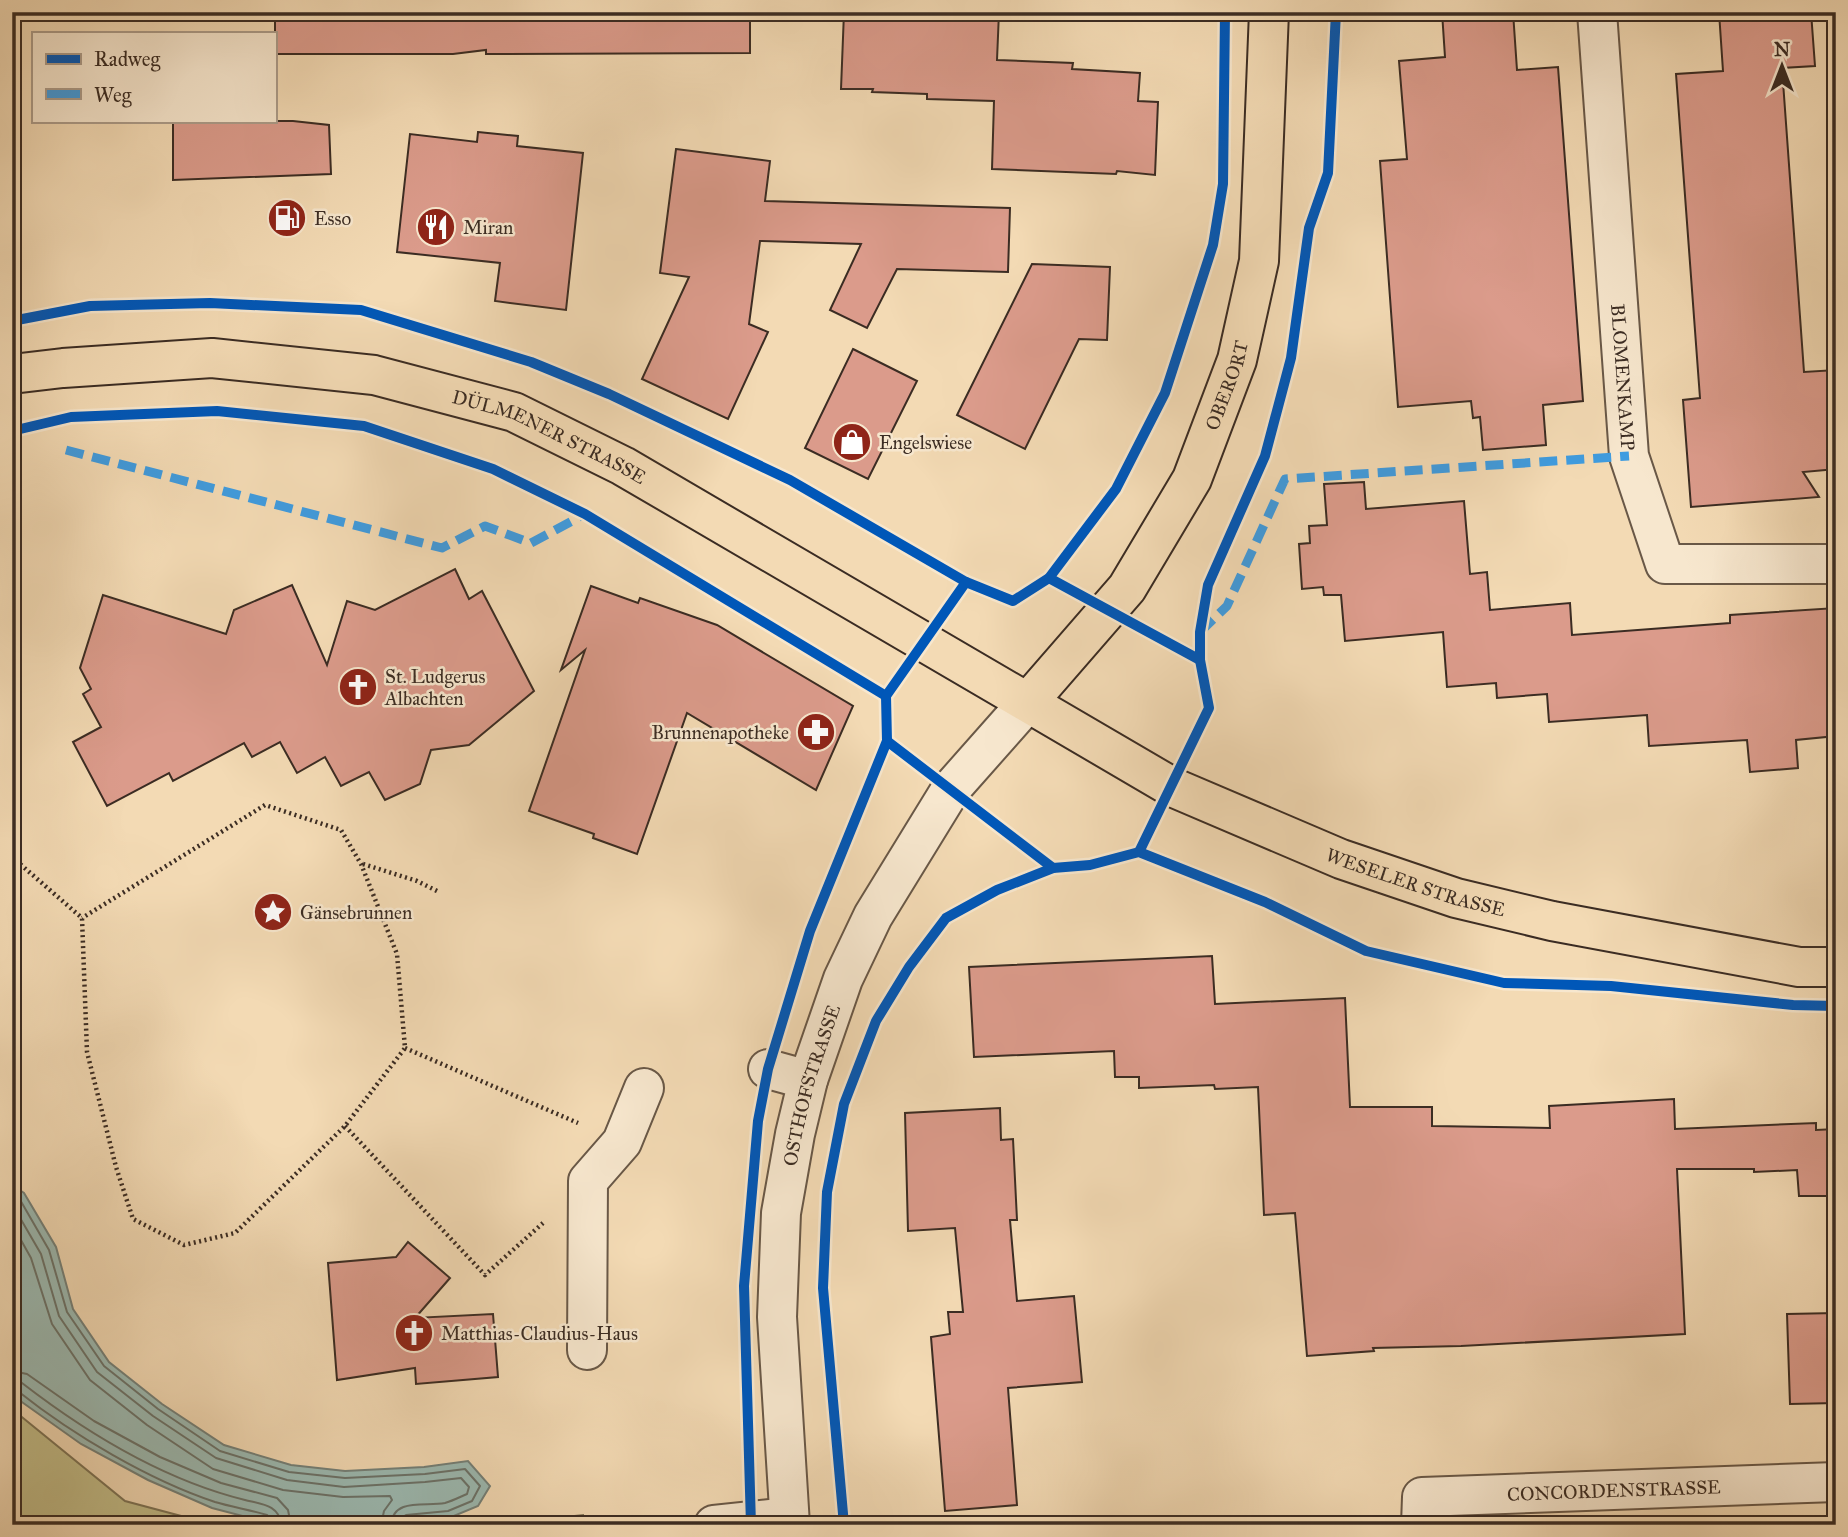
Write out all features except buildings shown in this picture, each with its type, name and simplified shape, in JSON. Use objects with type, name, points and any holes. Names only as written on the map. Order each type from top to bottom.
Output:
[{"type":"main road","name":"OBERORT","points":[[1028,702],[1109,610],[1133,577],[1192,479],[1237,360],[1259,261],[1269,12]]},
{"type":"main road","name":"DÜLMENER STRASSE","points":[[12,374],[212,358],[374,375],[514,412],[623,466],[1028,702]]},
{"type":"main road","name":"WESELER STRASSE","points":[[1028,702],[1172,787],[1341,859],[1456,898],[1552,921],[1785,964],[1836,967]]},
{"type":"street","name":"BLOMENKAMP","points":[[1597,12],[1629,456],[1665,564],[1836,564]]},
{"type":"street","name":"OSTHOFSTRASSE","points":[[790,1521],[778,1317],[781,1213],[808,1080],[843,979],[873,916],[951,789],[1028,702]]},
{"type":"street","points":[[768,1069],[808,1080]]},
{"type":"street","points":[[587,1350],[588,1181],[622,1142],[644,1088]]},
{"type":"street","name":"CONCORDENSTRASSE","points":[[1421,1525],[1422,1497],[1836,1482]]},
{"type":"street","points":[[714,1525],[750,1519],[790,1521]]},
{"type":"path","points":[[12,857],[82,918],[86,1052],[116,1167],[133,1219],[184,1245],[235,1233],[345,1126],[405,1048],[397,954],[361,864],[341,830],[265,805],[82,918]]},
{"type":"path","points":[[361,864],[417,881],[438,891]]},
{"type":"path","points":[[405,1048],[622,1142]]},
{"type":"path","points":[[345,1126],[485,1275],[588,1181]]},
{"type":"shaded area","points":[[12,1409],[125,1501],[215,1525],[12,1525]]},
{"type":"shaded area","points":[[583,1515],[583,1525],[485,1525]]},
{"type":"water","points":[[12,1185],[24,1193],[56,1247],[73,1309],[109,1362],[162,1404],[224,1445],[291,1465],[345,1471],[424,1467],[468,1461],[490,1486],[478,1506],[449,1518],[362,1525],[277,1525],[212,1508],[148,1480],[81,1444],[12,1395]]},
{"type":"marked path","points":[[66,450],[442,548],[485,526],[531,543],[585,514]]},
{"type":"marked path","points":[[1200,632],[1227,606],[1285,479],[1629,456]]},
{"type":"cycle path","points":[[12,321],[90,306],[210,303],[361,310],[531,362],[609,394],[790,480],[966,582],[1013,601],[1049,578],[1116,489],[1165,393],[1213,245],[1223,184],[1225,12]]},
{"type":"cycle path","points":[[1139,852],[1209,708],[1200,660],[1200,632],[1208,585],[1265,456],[1291,358],[1309,228],[1328,173],[1336,12]]},
{"type":"cycle path","points":[[12,431],[71,417],[217,411],[364,426],[493,469],[585,514],[886,696]]},
{"type":"cycle path","points":[[1049,578],[1200,660]]},
{"type":"cycle path","points":[[751,1525],[744,1286],[758,1121],[768,1069],[810,931],[887,741],[886,696],[966,582]]},
{"type":"cycle path","points":[[887,741],[1053,868]]},
{"type":"cycle path","points":[[844,1525],[823,1288],[827,1192],[844,1104],[876,1021],[909,967],[946,918],[997,890],[1053,868],[1090,865],[1139,852],[1265,902],[1366,951],[1504,983],[1611,986],[1793,1005],[1836,1006]]},
{"type":"place","name":"Esso","points":[[287,218]]},
{"type":"place","name":"Miran","points":[[436,227]]},
{"type":"place","name":"Engelswiese","points":[[852,442]]},
{"type":"place","name":"St. Ludgerus Albachten","points":[[358,687]]},
{"type":"place","name":"Brunnenapotheke","points":[[816,732]]},
{"type":"place","name":"Gänsebrunnen","points":[[273,912]]},
{"type":"place","name":"Matthias-Claudius-Haus","points":[[414,1333]]}]
